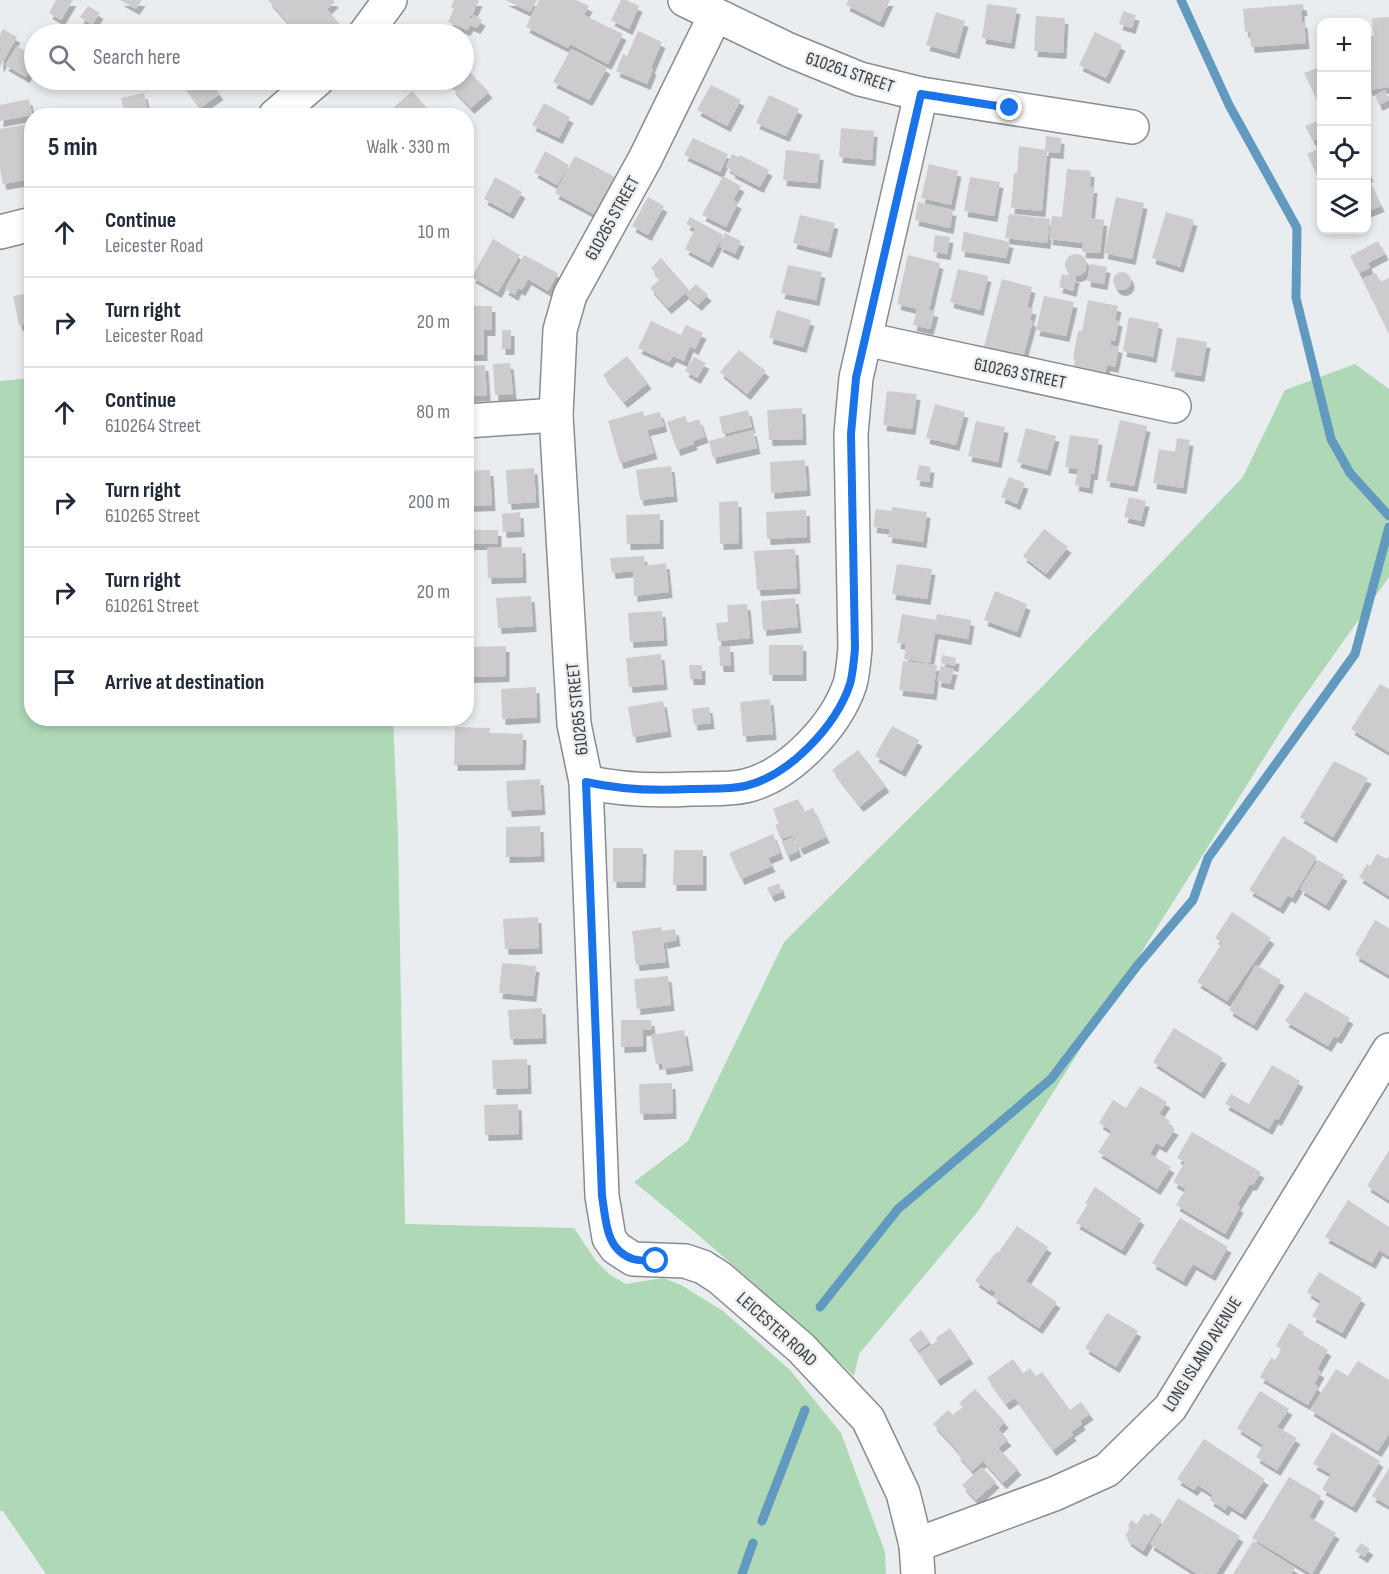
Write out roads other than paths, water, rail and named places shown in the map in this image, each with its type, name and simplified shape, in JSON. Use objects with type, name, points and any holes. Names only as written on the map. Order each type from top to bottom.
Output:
[{"type":"street","points":[[372,24],[390,0]]},
{"type":"street","name":"610261 STREET","points":[[685,0],[789,50],[861,79],[921,94],[1132,127]]},
{"type":"street","name":"610265 STREET","points":[[600,1147],[586,782],[574,724],[556,415],[560,330],[570,295],[645,159],[716,16]]},
{"type":"street","points":[[284,108],[305,90]]},
{"type":"street","points":[[586,782],[612,788],[664,790],[745,786],[774,775],[805,751],[834,717],[850,684],[855,648],[851,434],[856,378],[921,94]]},
{"type":"street","points":[[0,232],[24,226]]},
{"type":"street","name":"610263 STREET","points":[[865,339],[1174,406]]},
{"type":"street","points":[[474,420],[556,415]]},
{"type":"street","name":"LONG ISLAND AVENUE","points":[[917,1560],[1107,1470],[1170,1408],[1389,1050]]},
{"type":"street","name":"LEICESTER ROAD","points":[[600,1147],[602,1196],[609,1238],[616,1248],[633,1259],[685,1261],[703,1267],[720,1278],[801,1348],[868,1419],[903,1493],[917,1560]]},
{"type":"waterway","points":[[1181,0],[1229,105],[1297,228],[1296,298],[1331,439],[1350,473],[1389,516]]},
{"type":"waterway","points":[[820,1307],[898,1209],[1051,1079],[1137,966],[1193,900],[1208,858],[1355,654],[1389,527]]},
{"type":"waterway","points":[[762,1521],[805,1410]]},
{"type":"waterway","points":[[742,1574],[753,1543]]}]
